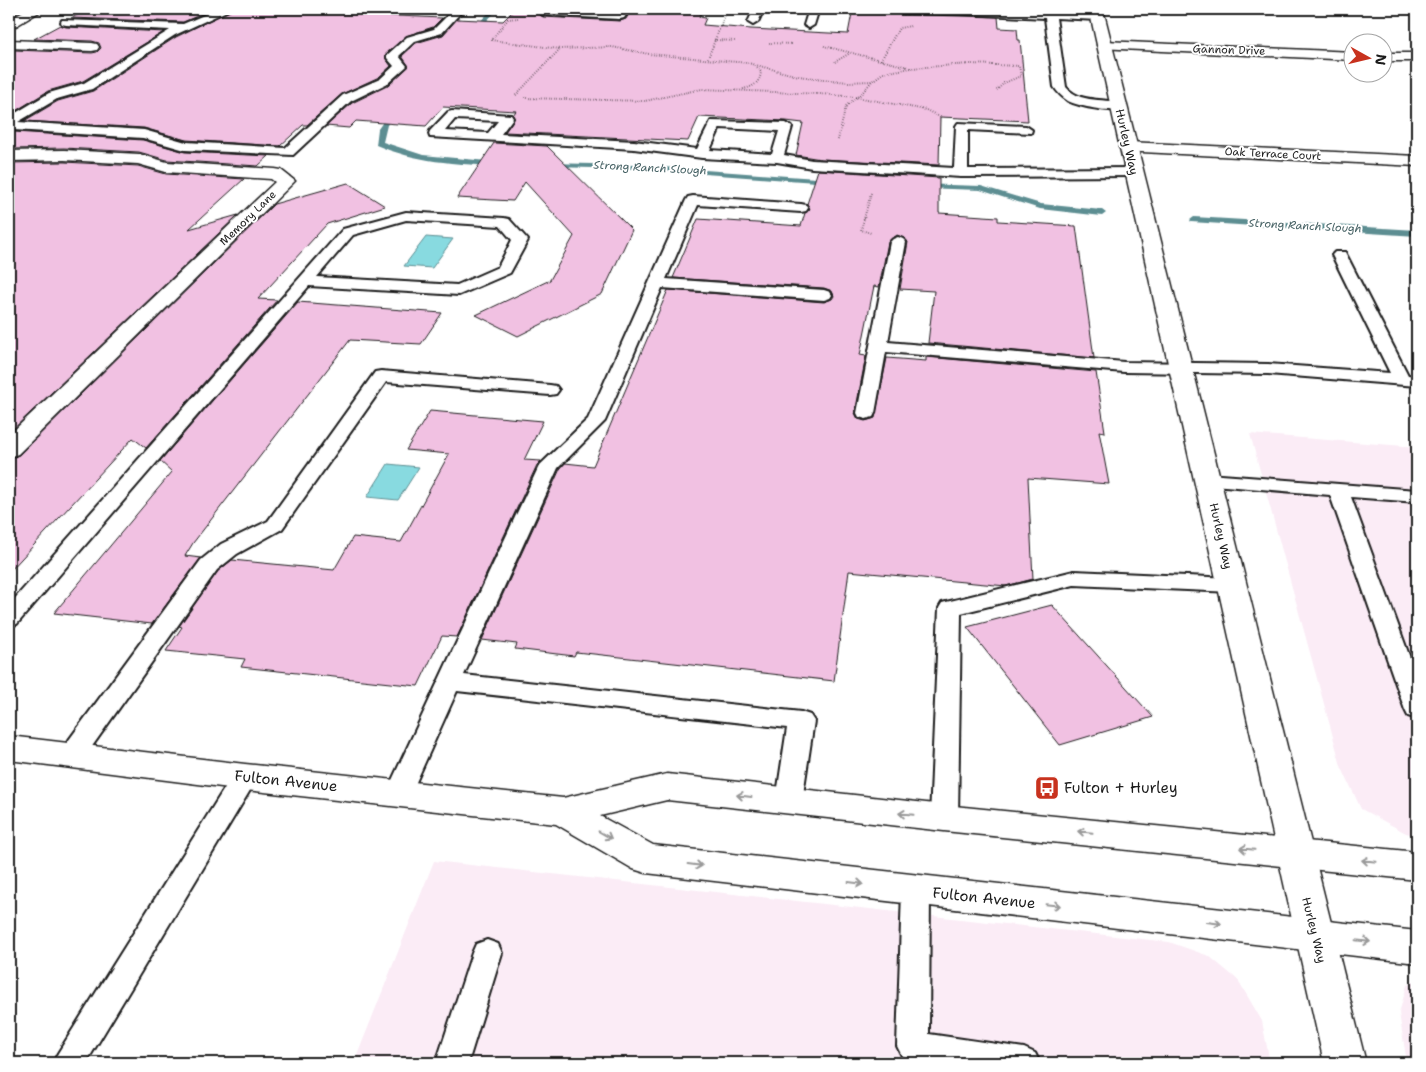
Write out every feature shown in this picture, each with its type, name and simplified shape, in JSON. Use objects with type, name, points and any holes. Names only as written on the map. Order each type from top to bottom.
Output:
[{"type":"street","points":[[10,23],[38,9]]},
{"type":"street","name":"Hurley Way","points":[[1097,13],[1345,1063]]},
{"type":"street","points":[[9,44],[92,48]]},
{"type":"street","name":"Gannon Drive","points":[[1104,45],[1344,56]]},
{"type":"street","points":[[1394,56],[1417,57]]},
{"type":"street","name":"Oak Terrace Court","points":[[1128,147],[1417,161]]},
{"type":"street","name":"Memory Lane","points":[[9,156],[64,155],[139,159],[166,167],[275,174],[286,181],[9,449]]},
{"type":"street","name":"Fulton Avenue","points":[[9,748],[245,777],[563,811],[667,787],[789,802],[1417,866]]},
{"type":"street","name":"Fulton Avenue","points":[[563,811],[646,859],[1417,947]]},
{"type":"lane","points":[[226,9],[171,32],[88,86],[49,97],[16,118],[10,125],[19,128],[144,134],[185,146],[288,152],[347,98],[387,79],[401,66],[393,55],[408,40],[436,32],[459,9]]},
{"type":"lane","points":[[544,10],[620,16],[625,9]]},
{"type":"lane","points":[[753,22],[759,9]]},
{"type":"lane","points":[[809,25],[814,9]]},
{"type":"lane","points":[[956,22],[934,20],[928,17],[926,9],[998,12],[1028,17],[1050,14],[1097,13]]},
{"type":"lane","points":[[1050,14],[1060,88],[1073,98],[1092,104],[1119,107]]},
{"type":"lane","points":[[66,22],[184,27]]},
{"type":"lane","points":[[492,137],[507,118],[452,115],[436,134],[634,145],[702,154],[961,173],[1134,172]]},
{"type":"lane","points":[[702,154],[715,124],[786,128],[777,158]]},
{"type":"lane","points":[[961,173],[962,126],[1026,130]]},
{"type":"lane","points":[[399,793],[549,466],[596,421],[693,200],[801,208]]},
{"type":"lane","points":[[9,619],[304,281],[348,232],[406,216],[504,222],[520,240],[504,270],[459,290],[304,281]]},
{"type":"lane","points":[[866,414],[898,242]]},
{"type":"lane","points":[[1340,255],[1410,381]]},
{"type":"lane","points":[[657,283],[824,295]]},
{"type":"lane","points":[[878,346],[1124,367],[1268,368],[1410,381]]},
{"type":"lane","points":[[72,755],[209,565],[230,549],[275,525],[381,376],[550,390]]},
{"type":"lane","points":[[1208,480],[1417,496]]},
{"type":"lane","points":[[1338,490],[1417,710]]},
{"type":"lane","points":[[944,818],[950,608],[1074,578],[1232,585]]},
{"type":"lane","points":[[449,682],[801,721],[789,802]]},
{"type":"lane","points":[[69,1063],[245,777]]},
{"type":"lane","points":[[916,890],[913,1046],[1024,1063]]},
{"type":"lane","points":[[452,1063],[487,953]]},
{"type":"path","points":[[708,58],[728,9]]},
{"type":"path","points":[[544,10],[535,15],[508,20],[491,40],[560,49],[612,47],[649,54],[708,58],[755,65],[815,79],[848,82],[872,81]]},
{"type":"path","points":[[881,60],[899,28],[914,26]]},
{"type":"path","points":[[824,46],[911,68]]},
{"type":"path","points":[[496,117],[529,79],[560,49]]},
{"type":"path","points":[[835,62],[850,53]]},
{"type":"path","points":[[834,165],[844,108],[883,72],[971,64],[1019,66],[1021,76],[1004,83],[996,91]]},
{"type":"path","points":[[738,90],[752,86],[760,79],[762,72],[755,65]]},
{"type":"path","points":[[870,193],[861,230],[898,242]]},
{"type":"shaded area","points":[[1250,434],[1417,447],[1417,836],[1406,833],[1361,809],[1341,766]]},
{"type":"shaded area","points":[[434,861],[1169,942],[1209,956],[1238,980],[1262,1021],[1270,1063],[354,1063]]},
{"type":"shaded area","points":[[1417,980],[1417,1063],[1407,1063],[1399,1013],[1407,985]]},
{"type":"green space","points":[[315,9],[427,9],[420,15]]},
{"type":"water","points":[[426,237],[453,239],[432,268],[404,266]]},
{"type":"water","points":[[388,464],[419,467],[398,500],[367,497]]},
{"type":"building","points":[[89,9],[214,9],[183,22],[71,18]]},
{"type":"building","points":[[233,9],[292,9],[289,11],[442,18],[433,27],[406,36],[386,54],[386,59],[391,66],[379,77],[342,94],[280,146],[186,140],[144,128],[24,121],[58,101],[93,91],[176,37]]},
{"type":"building","points":[[515,9],[538,9],[536,12],[543,17],[620,21],[626,19],[632,9],[702,11],[699,17],[706,18],[703,25],[848,34],[852,13],[998,17],[999,28],[1017,29],[1018,40],[1020,40],[1028,121],[940,117],[939,165],[821,159],[796,155],[803,123],[786,121],[699,117],[688,141],[505,132],[514,119],[513,115],[516,111],[443,107],[426,126],[356,121],[349,128],[326,126],[352,103],[389,85],[408,67],[402,56],[416,43],[443,35],[457,19],[503,21]]},
{"type":"building","points":[[60,25],[66,27],[164,32],[83,81],[48,91],[9,115],[9,53],[14,50],[92,53],[97,52],[101,48],[99,43],[92,41],[34,39]]},
{"type":"building","points":[[9,130],[14,132],[143,140],[185,152],[269,156],[258,166],[167,160],[139,152],[64,148],[9,149]]},
{"type":"building","points":[[494,143],[547,146],[632,230],[602,294],[518,336],[476,315],[550,280],[574,236],[525,182],[513,201],[457,198]]},
{"type":"building","points":[[64,162],[138,166],[166,174],[244,179],[189,229],[238,215],[9,433],[9,163]]},
{"type":"building","points":[[818,170],[939,178],[939,213],[998,217],[998,221],[1076,226],[1094,358],[928,343],[934,291],[900,289],[908,242],[897,235],[888,242],[879,287],[874,286],[860,355],[866,356],[855,413],[858,419],[865,421],[875,418],[887,358],[926,361],[926,357],[1096,372],[1105,432],[1099,431],[1109,484],[1028,478],[1033,579],[1006,586],[849,571],[834,681],[576,652],[574,656],[515,649],[517,644],[482,640],[560,469],[565,463],[593,466],[668,290],[824,302],[832,299],[834,296],[832,291],[824,288],[673,278],[698,219],[801,226],[805,213],[810,209],[807,204]]},
{"type":"building","points":[[348,183],[385,206],[327,224],[258,299],[277,300],[146,448],[133,438],[9,572],[9,459],[19,455],[274,204]]},
{"type":"building","points":[[298,302],[442,313],[421,344],[350,340],[193,543],[185,556],[201,558],[152,624],[54,613],[172,472],[160,461]]},
{"type":"building","points":[[430,411],[543,421],[524,460],[541,461],[537,465],[457,637],[442,636],[418,686],[241,667],[245,659],[166,651],[182,627],[179,626],[218,571],[232,560],[334,570],[353,537],[401,542],[449,454],[406,450]]},
{"type":"building","points":[[1052,605],[1153,717],[1060,745],[967,627]]},
{"type":"waterway","name":"Strong Ranch Slough","points":[[474,31],[495,9]]},
{"type":"waterway","name":"Strong Ranch Slough","points":[[395,111],[383,125],[379,143],[394,150],[423,158],[498,164]]},
{"type":"waterway","name":"Strong Ranch Slough","points":[[551,165],[636,167],[830,181]]},
{"type":"waterway","name":"Strong Ranch Slough","points":[[922,186],[981,188],[1040,206],[1102,213]]},
{"type":"waterway","name":"Strong Ranch Slough","points":[[1194,220],[1417,233]]},
{"type":"place","name":"Fulton + Hurley","points":[[1047,788]]}]
